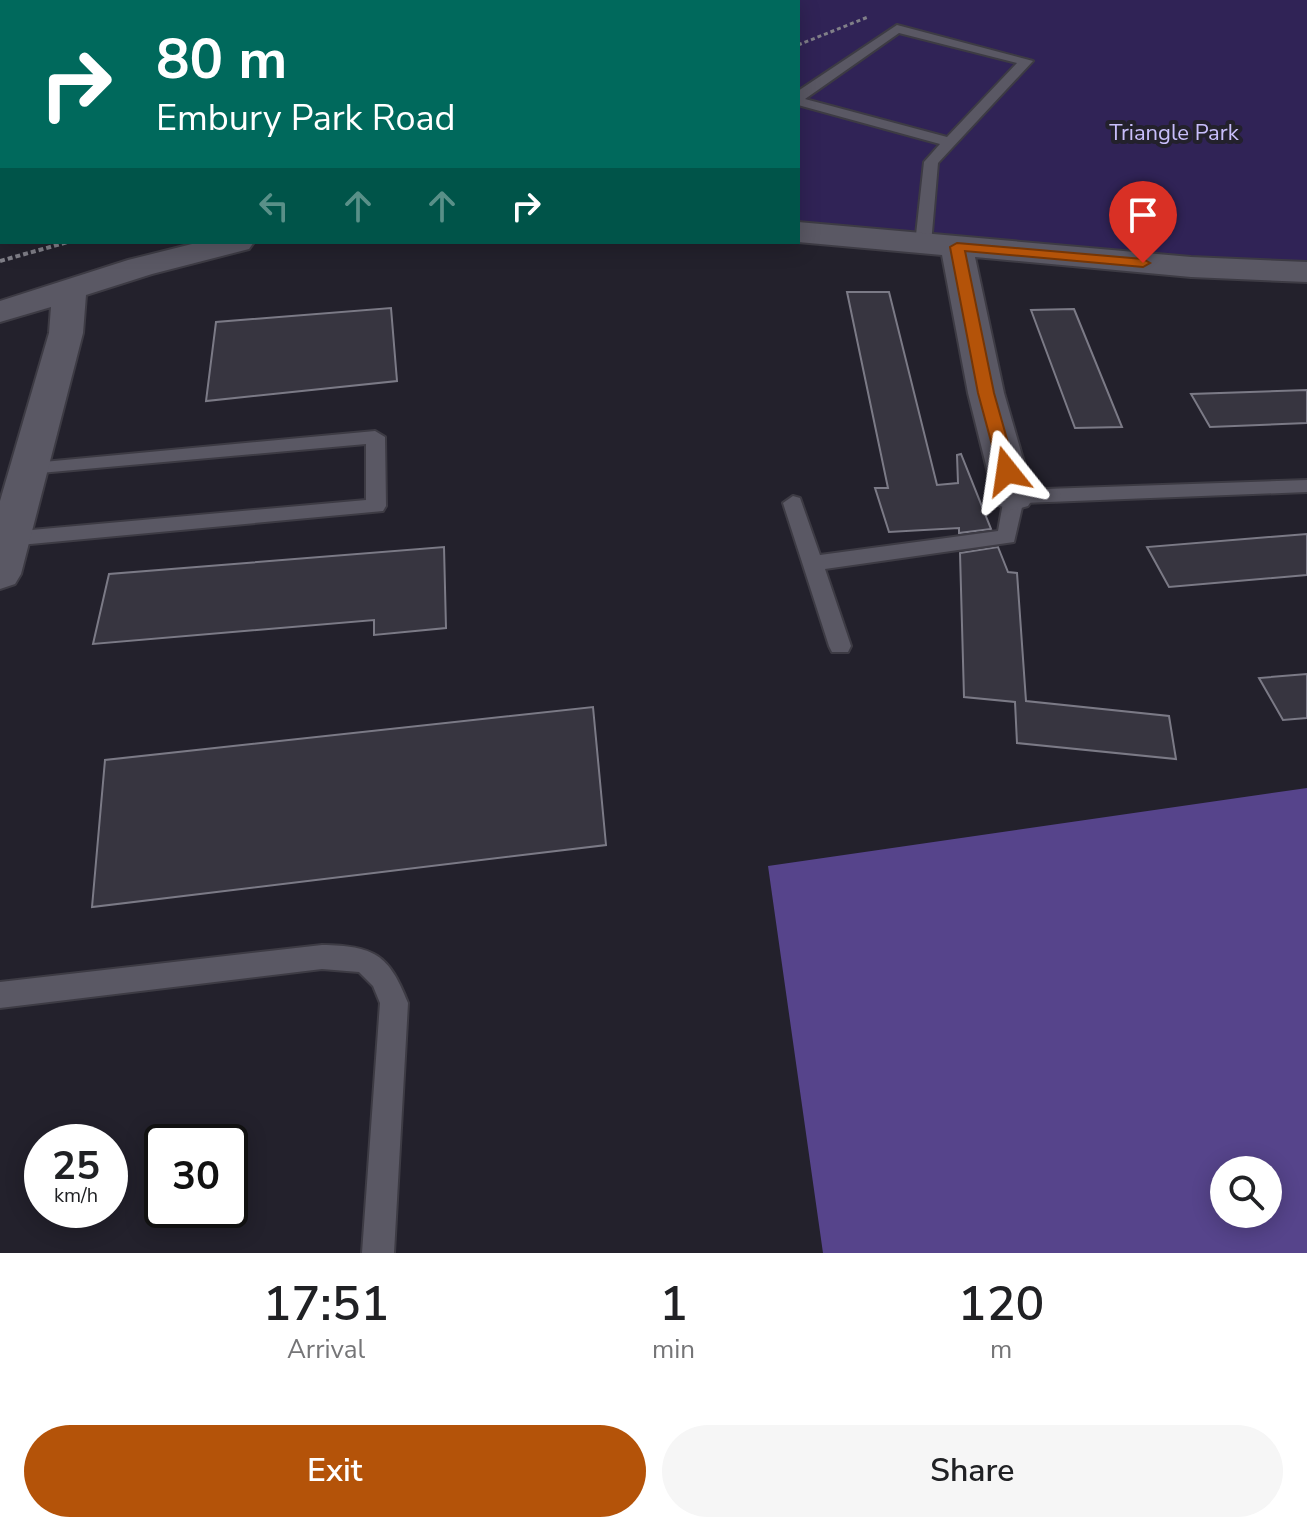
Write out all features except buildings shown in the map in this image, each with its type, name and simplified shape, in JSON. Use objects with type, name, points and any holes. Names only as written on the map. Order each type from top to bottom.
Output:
[{"type":"street","points":[[800,232],[1191,267],[1307,272]]},
{"type":"street","points":[[0,312],[140,267],[230,244]]},
{"type":"street","points":[[940,245],[986,393],[1014,497]]},
{"type":"street","points":[[4,556],[66,333],[69,292]]},
{"type":"lane","points":[[800,98],[897,29],[1026,61],[931,162],[940,245]]},
{"type":"lane","points":[[800,100],[950,142]]},
{"type":"lane","points":[[4,556],[376,506],[375,437],[29,468]]},
{"type":"lane","points":[[813,563],[1007,537],[1014,497],[1307,486]]},
{"type":"lane","points":[[793,503],[840,646]]},
{"type":"lane","points":[[0,995],[322,957],[360,958],[385,975],[394,1003],[378,1253]]},
{"type":"path","points":[[800,44],[878,13]]},
{"type":"path","points":[[0,261],[61,244]]},
{"type":"green space","name":"Triangle Park","points":[[800,0],[1307,0],[1307,272],[800,232]]},
{"type":"shaded area","points":[[1307,788],[1307,1253],[823,1253],[768,866]]},
{"type":"route","points":[[1007,471],[986,393],[957,247],[1143,263]]}]
